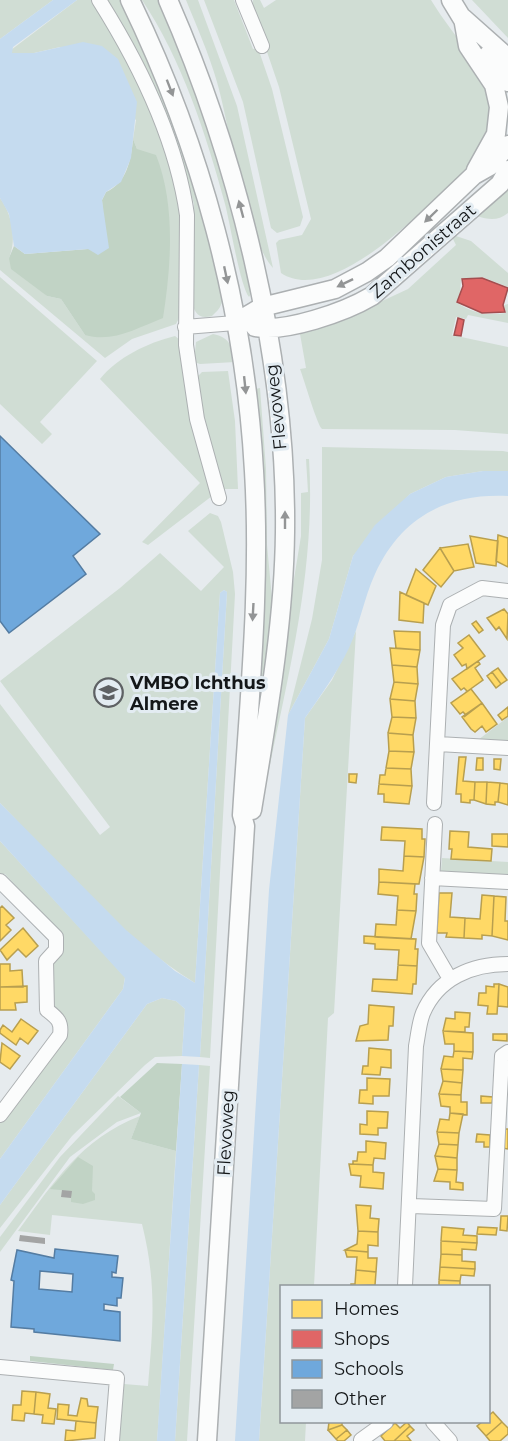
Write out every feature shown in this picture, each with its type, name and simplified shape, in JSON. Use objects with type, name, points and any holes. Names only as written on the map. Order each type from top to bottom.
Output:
[{"type":"main road","name":"Flevoweg","points":[[130,0],[161,66],[196,163],[218,240],[235,323],[254,470],[256,526],[252,765]]},
{"type":"main road","name":"Flevoweg","points":[[168,0],[196,69],[227,162],[249,243],[266,329],[281,451],[285,533],[282,594],[242,815],[245,826],[207,1441]]},
{"type":"main road","points":[[451,0],[475,40],[508,82]]},
{"type":"main road","name":"Zambonistraat","points":[[463,18],[468,46],[494,85],[499,112],[494,140],[474,175]]},
{"type":"main road","points":[[463,18],[489,27],[508,44]]},
{"type":"main road","points":[[463,18],[508,58]]},
{"type":"main road","name":"Zambonistraat","points":[[235,323],[262,307],[335,289],[368,272],[387,258],[474,175],[489,166],[508,146]]},
{"type":"main road","name":"Zambonistraat","points":[[235,323],[266,329],[329,313],[372,296],[505,178]]},
{"type":"street","points":[[99,0],[119,32],[146,86],[172,153],[184,193],[187,215],[185,327],[197,419],[219,498]]},
{"type":"street","points":[[243,0],[262,46]]},
{"type":"street","points":[[185,327],[235,323]]},
{"type":"street","points":[[434,803],[443,625],[450,605],[482,588],[508,591]]},
{"type":"street","points":[[438,744],[508,748]]},
{"type":"street","points":[[435,824],[429,943],[450,979]]},
{"type":"street","points":[[432,878],[508,882]]},
{"type":"street","points":[[0,881],[56,937],[56,950],[46,961],[47,1010],[58,1018],[61,1026],[60,1035],[0,1115]]},
{"type":"street","points":[[405,1285],[411,1206],[416,1046],[422,1014],[438,990],[464,970],[491,964],[508,964]]},
{"type":"street","points":[[411,1206],[494,1209],[502,1056],[508,1053]]},
{"type":"street","points":[[0,1367],[117,1378],[112,1441]]},
{"type":"street","points":[[361,1440],[385,1423]]},
{"type":"street","points":[[435,1423],[450,1441]]},
{"type":"shaded area","points":[[0,0],[53,0],[0,39]]},
{"type":"shaded area","points":[[77,0],[93,0],[131,62],[153,114],[181,199],[180,316],[176,324],[132,339],[105,358],[0,270],[0,198],[8,211],[12,227],[13,243],[9,258],[47,296],[61,299],[85,335],[137,149],[133,139],[136,120],[60,47],[34,53],[12,53],[11,50]]},
{"type":"shaded area","points":[[106,0],[121,0],[147,56],[181,144],[220,276],[222,301],[220,308],[212,316],[203,317],[197,314],[191,299],[194,204],[180,155]]},
{"type":"shaded area","points":[[142,0],[158,0],[200,109],[233,218],[251,294],[249,297],[242,280],[225,204],[201,125],[181,72]]},
{"type":"shaded area","points":[[186,0],[198,0],[237,106],[273,268],[263,253],[254,232],[239,180],[217,82]]},
{"type":"shaded area","points":[[204,0],[234,0],[253,49],[258,48],[272,89],[303,217],[300,226],[277,233],[271,228],[243,102]]},
{"type":"shaded area","points":[[253,0],[260,0],[264,8],[276,0],[431,0],[471,58],[486,89],[490,125],[488,136],[472,164],[388,240],[343,270],[321,278],[300,280],[281,273],[276,243],[279,240],[302,235],[311,219],[279,87],[252,8]]},
{"type":"shaded area","points":[[472,0],[508,0],[508,38]]},
{"type":"shaded area","points":[[508,189],[508,213],[493,219],[477,216]]},
{"type":"shaded area","points":[[456,236],[471,241],[508,273],[508,287],[482,277],[461,279],[460,296],[456,302],[480,313],[492,314],[506,313],[504,305],[508,304],[508,323],[468,315],[466,319],[456,317],[452,335],[508,347],[508,434],[455,430],[322,429],[300,369],[306,368],[300,334],[350,316],[408,289],[456,245],[453,239]]},
{"type":"shaded area","points":[[0,277],[97,361],[40,422],[52,434],[42,444],[0,404]]},
{"type":"shaded area","points":[[213,334],[227,340],[235,362],[200,364],[194,362],[196,342]]},
{"type":"shaded area","points":[[175,336],[180,340],[192,422],[212,496],[148,545],[142,542],[200,483],[100,379],[115,364],[134,352]]},
{"type":"shaded area","points":[[228,371],[235,421],[238,489],[223,489],[206,427],[197,377],[202,372]]},
{"type":"shaded area","points":[[260,388],[266,469],[267,545],[273,609],[256,755],[250,390]]},
{"type":"shaded area","points":[[322,447],[503,451],[508,452],[508,471],[483,471],[446,477],[410,494],[353,556],[329,639],[288,715],[312,619],[322,560]]},
{"type":"shaded area","points":[[306,459],[309,459],[310,500],[304,582],[291,663],[266,784],[261,781],[301,536],[301,493],[308,492]]},
{"type":"shaded area","points":[[210,513],[218,516],[221,522],[233,572],[235,594],[210,1058],[200,1057],[227,592],[224,590],[220,593],[195,983],[168,965],[116,922],[0,803],[0,704],[100,835],[110,827],[0,681],[120,588],[160,553],[201,591],[224,567],[188,531]]},
{"type":"shaded area","points":[[356,631],[334,1013],[328,1018],[314,1285],[280,1285],[280,1423],[306,1423],[305,1441],[259,1441],[305,718],[332,680]]},
{"type":"shaded area","points":[[508,717],[508,742],[478,740]]},
{"type":"shaded area","points":[[0,841],[125,977],[123,989],[0,1159],[0,1123],[63,1038],[66,1024],[63,1016],[53,1005],[52,963],[61,953],[63,936],[5,874],[0,874]]},
{"type":"shaded area","points":[[442,858],[508,862],[508,877],[444,873],[441,871]]},
{"type":"shaded area","points":[[162,998],[176,1001],[185,1009],[182,1056],[155,1057],[145,1065],[72,1136],[0,1228],[0,1205],[147,1004]]},
{"type":"shaded area","points":[[199,1065],[210,1066],[187,1441],[175,1441]]},
{"type":"shaded area","points":[[118,1096],[141,1113],[117,1122],[70,1157],[0,1252],[0,1237],[60,1157]]},
{"type":"shaded area","points":[[140,1116],[131,1139],[176,1151],[159,1414],[157,1441],[118,1441],[124,1384],[148,1386],[152,1286],[142,1224],[52,1215],[50,1235],[18,1231],[70,1164],[101,1137]]},
{"type":"green space","points":[[133,139],[137,149],[156,155],[167,194],[170,257],[163,318],[115,336],[85,335],[61,299],[47,296],[11,269],[9,258],[14,246],[25,254],[88,249],[103,215],[102,200],[106,192],[119,183],[127,170]]},
{"type":"green space","points":[[157,1063],[182,1064],[176,1151],[131,1139],[141,1113],[120,1097]]},
{"type":"green space","points":[[78,1157],[93,1166],[92,1191],[95,1194],[95,1200],[83,1204],[71,1202],[71,1191],[50,1189]]},
{"type":"green space","points":[[30,1356],[114,1364],[113,1370],[30,1361]]},
{"type":"water","points":[[53,0],[77,0],[13,47],[12,53],[34,53],[83,42],[102,46],[118,59],[137,102],[131,158],[121,182],[106,192],[102,200],[109,248],[98,255],[88,249],[25,254],[14,246],[9,214],[0,198],[0,39]]},
{"type":"water","points":[[483,471],[508,471],[508,496],[486,496],[446,504],[412,523],[398,537],[375,574],[353,639],[344,657],[305,718],[259,1441],[235,1441],[269,890],[288,715],[329,639],[353,556],[375,525],[410,494],[446,477]]},
{"type":"water","points":[[224,590],[227,592],[200,1057],[182,1056],[185,1009],[176,1001],[162,998],[147,1004],[0,1205],[0,1159],[123,989],[125,978],[0,841],[0,803],[126,930],[175,971],[195,983],[220,593]]},
{"type":"water","points":[[182,1064],[199,1065],[175,1441],[157,1441]]},
{"type":"building: Homes","points":[[498,535],[508,538],[508,567],[496,561]]},
{"type":"building: Homes","points":[[470,536],[498,541],[496,566],[476,563]]},
{"type":"building: Homes","points":[[468,544],[474,567],[454,571],[440,548]]},
{"type":"building: Homes","points":[[440,548],[454,571],[441,587],[423,570]]},
{"type":"building: Homes","points":[[416,569],[436,586],[428,605],[406,595]]},
{"type":"building: Homes","points":[[400,592],[424,603],[423,623],[399,620]]},
{"type":"building: Homes","points":[[504,609],[508,614],[507,639],[499,627],[496,630],[487,618]]},
{"type":"building: Homes","points":[[476,621],[483,630],[479,633],[472,624]]},
{"type":"building: Homes","points":[[394,631],[420,632],[420,650],[396,648]]},
{"type":"building: Homes","points":[[469,635],[485,656],[467,669],[466,664],[462,666],[454,655],[463,648],[458,643]]},
{"type":"building: Homes","points":[[390,648],[420,650],[417,667],[392,665]]},
{"type":"building: Homes","points":[[478,661],[480,664],[475,668],[483,680],[465,693],[467,691],[464,688],[461,690],[452,679]]},
{"type":"building: Homes","points":[[392,665],[417,667],[418,684],[394,682]]},
{"type":"building: Homes","points":[[498,668],[507,680],[501,684],[492,672]]},
{"type":"building: Homes","points":[[492,672],[501,684],[496,688],[487,676]]},
{"type":"building: Homes","points":[[394,682],[418,684],[415,701],[390,699]]},
{"type":"building: Homes","points":[[471,689],[482,703],[464,717],[466,715],[463,712],[460,714],[451,703]]},
{"type":"building: Homes","points":[[390,699],[415,701],[416,718],[392,717]]},
{"type":"building: Homes","points":[[482,703],[497,724],[486,732],[482,726],[475,732],[462,717]]},
{"type":"building: Homes","points":[[508,707],[508,716],[502,720],[498,715]]},
{"type":"building: Homes","points":[[392,717],[416,718],[413,735],[388,733]]},
{"type":"building: Homes","points":[[388,733],[413,735],[414,752],[389,751]]},
{"type":"building: Homes","points":[[389,751],[414,752],[411,769],[386,768]]},
{"type":"building: Homes","points":[[459,757],[466,757],[463,781],[475,782],[474,800],[470,800],[470,803],[461,802],[461,794],[456,794]]},
{"type":"building: Homes","points":[[477,758],[483,758],[483,770],[476,770]]},
{"type":"building: Homes","points":[[494,759],[501,759],[500,770],[494,769]]},
{"type":"building: Homes","points":[[386,768],[411,769],[412,786],[379,784],[380,775],[385,775]]},
{"type":"building: Homes","points":[[349,774],[357,774],[356,783],[349,782]]},
{"type":"building: Homes","points":[[475,782],[487,782],[486,804],[474,800]]},
{"type":"building: Homes","points":[[487,782],[500,783],[498,802],[495,802],[495,805],[486,804]]},
{"type":"building: Homes","points":[[500,783],[508,784],[508,805],[498,802]]},
{"type":"building: Homes","points":[[379,784],[412,786],[409,804],[384,802],[384,794],[378,794]]},
{"type":"building: Homes","points":[[382,827],[422,829],[422,839],[425,839],[424,857],[404,856],[405,841],[381,840]]},
{"type":"building: Homes","points":[[450,831],[469,832],[468,847],[492,849],[491,861],[451,859]]},
{"type":"building: Homes","points":[[492,834],[508,834],[508,847],[492,846]]},
{"type":"building: Homes","points":[[404,856],[424,857],[419,884],[379,882],[379,869],[403,871]]},
{"type":"building: Homes","points":[[379,882],[415,884],[416,911],[397,910],[398,896],[378,894]]},
{"type":"building: Homes","points":[[439,893],[452,893],[450,917],[465,918],[464,938],[446,937],[447,933],[437,933]]},
{"type":"building: Homes","points":[[482,895],[494,896],[492,936],[482,935],[482,939],[464,938],[465,918],[480,919]]},
{"type":"building: Homes","points":[[494,896],[506,897],[505,921],[508,921],[508,940],[492,936]]},
{"type":"building: Homes","points":[[2,906],[14,918],[6,925],[11,930],[0,941],[0,908]]},
{"type":"building: Homes","points":[[397,910],[416,911],[411,939],[375,937],[376,924],[396,925]]},
{"type":"building: Homes","points":[[23,928],[38,946],[26,957],[18,949],[7,960],[0,950]]},
{"type":"building: Homes","points":[[364,936],[416,939],[417,966],[398,965],[399,950],[375,949],[375,944],[364,943]]},
{"type":"building: Homes","points":[[0,964],[10,964],[10,971],[22,970],[23,987],[0,987]]},
{"type":"building: Homes","points":[[398,965],[417,966],[416,984],[413,984],[412,994],[372,991],[373,979],[397,980]]},
{"type":"building: Homes","points":[[494,984],[499,984],[497,1014],[487,1014],[488,1006],[478,1005],[479,993],[486,993],[486,986],[494,987]]},
{"type":"building: Homes","points":[[499,984],[508,987],[508,1007],[498,1006]]},
{"type":"building: Homes","points":[[27,986],[27,1002],[15,1003],[16,1010],[0,1010],[0,987]]},
{"type":"building: Homes","points":[[369,1005],[394,1007],[393,1026],[389,1026],[388,1040],[356,1041],[360,1026],[368,1024]]},
{"type":"building: Homes","points":[[455,1012],[470,1013],[469,1027],[465,1027],[465,1032],[443,1031],[446,1018],[455,1019]]},
{"type":"building: Homes","points":[[21,1019],[38,1031],[28,1044],[20,1038],[16,1045],[0,1033],[0,1030],[3,1025],[12,1032]]},
{"type":"building: Homes","points":[[443,1031],[473,1033],[473,1052],[454,1051],[454,1044],[445,1044]]},
{"type":"building: Homes","points":[[493,1034],[507,1034],[507,1041],[493,1040]]},
{"type":"building: Homes","points":[[2,1043],[20,1056],[10,1069],[0,1062]]},
{"type":"building: Homes","points":[[369,1048],[391,1050],[391,1068],[381,1067],[380,1075],[362,1074],[363,1066],[368,1066]]},
{"type":"building: Homes","points":[[454,1051],[473,1052],[472,1059],[463,1058],[463,1070],[441,1069],[444,1056],[453,1057]]},
{"type":"building: Homes","points":[[441,1069],[463,1070],[462,1083],[443,1081]]},
{"type":"building: Homes","points":[[367,1078],[390,1079],[389,1096],[373,1096],[373,1104],[359,1103],[360,1090],[367,1090]]},
{"type":"building: Homes","points":[[443,1081],[462,1083],[461,1095],[439,1094]]},
{"type":"building: Homes","points":[[439,1094],[461,1095],[461,1102],[467,1102],[467,1115],[450,1113],[450,1107],[441,1106]]},
{"type":"building: Homes","points":[[481,1096],[493,1097],[492,1103],[481,1103]]},
{"type":"building: Homes","points":[[367,1111],[388,1112],[387,1128],[378,1128],[378,1135],[360,1134],[360,1124],[367,1125]]},
{"type":"building: Homes","points":[[450,1113],[463,1114],[459,1133],[437,1132],[440,1119],[449,1120]]},
{"type":"building: Homes","points":[[504,1129],[508,1129],[508,1149],[502,1148]]},
{"type":"building: Homes","points":[[437,1132],[459,1133],[458,1145],[439,1144]]},
{"type":"building: Homes","points":[[477,1134],[490,1135],[490,1147],[484,1147],[484,1142],[476,1142]]},
{"type":"building: Homes","points":[[366,1141],[386,1143],[385,1159],[374,1158],[373,1165],[353,1164],[353,1161],[357,1161],[358,1152],[366,1152]]},
{"type":"building: Homes","points":[[439,1144],[458,1145],[457,1158],[435,1156]]},
{"type":"building: Homes","points":[[435,1156],[457,1158],[457,1170],[438,1169]]},
{"type":"building: Homes","points":[[349,1164],[373,1165],[373,1172],[384,1173],[383,1189],[360,1187],[361,1176],[351,1175]]},
{"type":"building: Homes","points":[[438,1169],[457,1170],[456,1182],[463,1183],[463,1190],[450,1189],[450,1182],[434,1181]]},
{"type":"building: Homes","points":[[356,1205],[371,1206],[370,1218],[379,1219],[378,1232],[358,1231]]},
{"type":"building: Homes","points":[[501,1216],[508,1216],[507,1231],[500,1230]]},
{"type":"building: Homes","points":[[442,1227],[464,1229],[463,1235],[477,1236],[477,1243],[441,1241]]},
{"type":"building: Homes","points":[[478,1227],[497,1228],[496,1235],[477,1234]]},
{"type":"building: Homes","points":[[358,1231],[378,1232],[378,1246],[368,1245],[368,1252],[345,1250],[357,1244]]},
{"type":"building: Homes","points":[[441,1241],[477,1243],[476,1250],[462,1249],[462,1255],[441,1254]]},
{"type":"building: Homes","points":[[345,1250],[368,1252],[368,1258],[377,1258],[376,1272],[356,1270],[357,1257],[347,1257]]},
{"type":"building: Homes","points":[[441,1254],[462,1255],[462,1261],[475,1262],[475,1269],[440,1267]]},
{"type":"building: Homes","points":[[440,1267],[475,1269],[474,1276],[461,1275],[460,1281],[439,1280]]},
{"type":"building: Homes","points":[[356,1270],[376,1272],[375,1285],[351,1285],[355,1284]]},
{"type":"building: Homes","points":[[439,1280],[460,1281],[460,1285],[439,1285]]},
{"type":"building: Homes","points":[[22,1391],[36,1392],[34,1414],[25,1413],[24,1421],[12,1420],[13,1405],[21,1405]]},
{"type":"building: Homes","points":[[36,1392],[50,1394],[48,1408],[56,1409],[54,1424],[42,1423],[43,1415],[34,1414]]},
{"type":"building: Homes","points":[[81,1398],[87,1399],[88,1406],[98,1407],[96,1423],[57,1419],[58,1404],[69,1405],[68,1415],[77,1416]]},
{"type":"building: Homes","points":[[493,1412],[502,1422],[486,1436],[477,1426],[481,1423],[490,1423],[490,1414]]},
{"type":"building: Homes","points":[[76,1421],[96,1423],[95,1438],[65,1441],[66,1430],[75,1431]]},
{"type":"building: Homes","points":[[502,1422],[508,1428],[508,1434],[500,1441],[490,1441],[486,1436]]},
{"type":"building: Homes","points":[[329,1423],[342,1423],[342,1425],[328,1430]]},
{"type":"building: Homes","points":[[395,1423],[400,1428],[406,1423],[410,1426],[394,1441],[385,1441],[381,1436]]},
{"type":"building: Homes","points":[[342,1425],[347,1430],[336,1439],[328,1430]]},
{"type":"building: Homes","points":[[410,1426],[414,1430],[407,1436],[411,1441],[394,1441]]},
{"type":"building: Homes","points":[[347,1430],[351,1435],[344,1441],[336,1439]]},
{"type":"building: Shops","points":[[482,278],[508,288],[503,305],[505,312],[482,313],[457,302],[463,286],[462,279]]},
{"type":"building: Shops","points":[[458,318],[464,320],[461,336],[454,335]]},
{"type":"building: Schools","points":[[0,436],[100,534],[73,556],[86,574],[9,633],[0,621]]},
{"type":"building: Schools","points":[[55,1249],[118,1256],[116,1273],[112,1272],[112,1277],[123,1278],[121,1298],[117,1298],[117,1306],[104,1304],[104,1310],[120,1312],[120,1341],[34,1332],[34,1329],[11,1327],[14,1281],[11,1280],[17,1250],[54,1258]],"holes":[[[40,1271],[73,1274],[72,1292],[39,1289]]]},
{"type":"building: Other","points":[[62,1190],[72,1191],[71,1198],[61,1197]]},
{"type":"building: Other","points":[[20,1235],[45,1238],[45,1244],[19,1241]]},
{"type":"place","name":"VMBO Ichthus Almere","points":[[109,693]]}]
